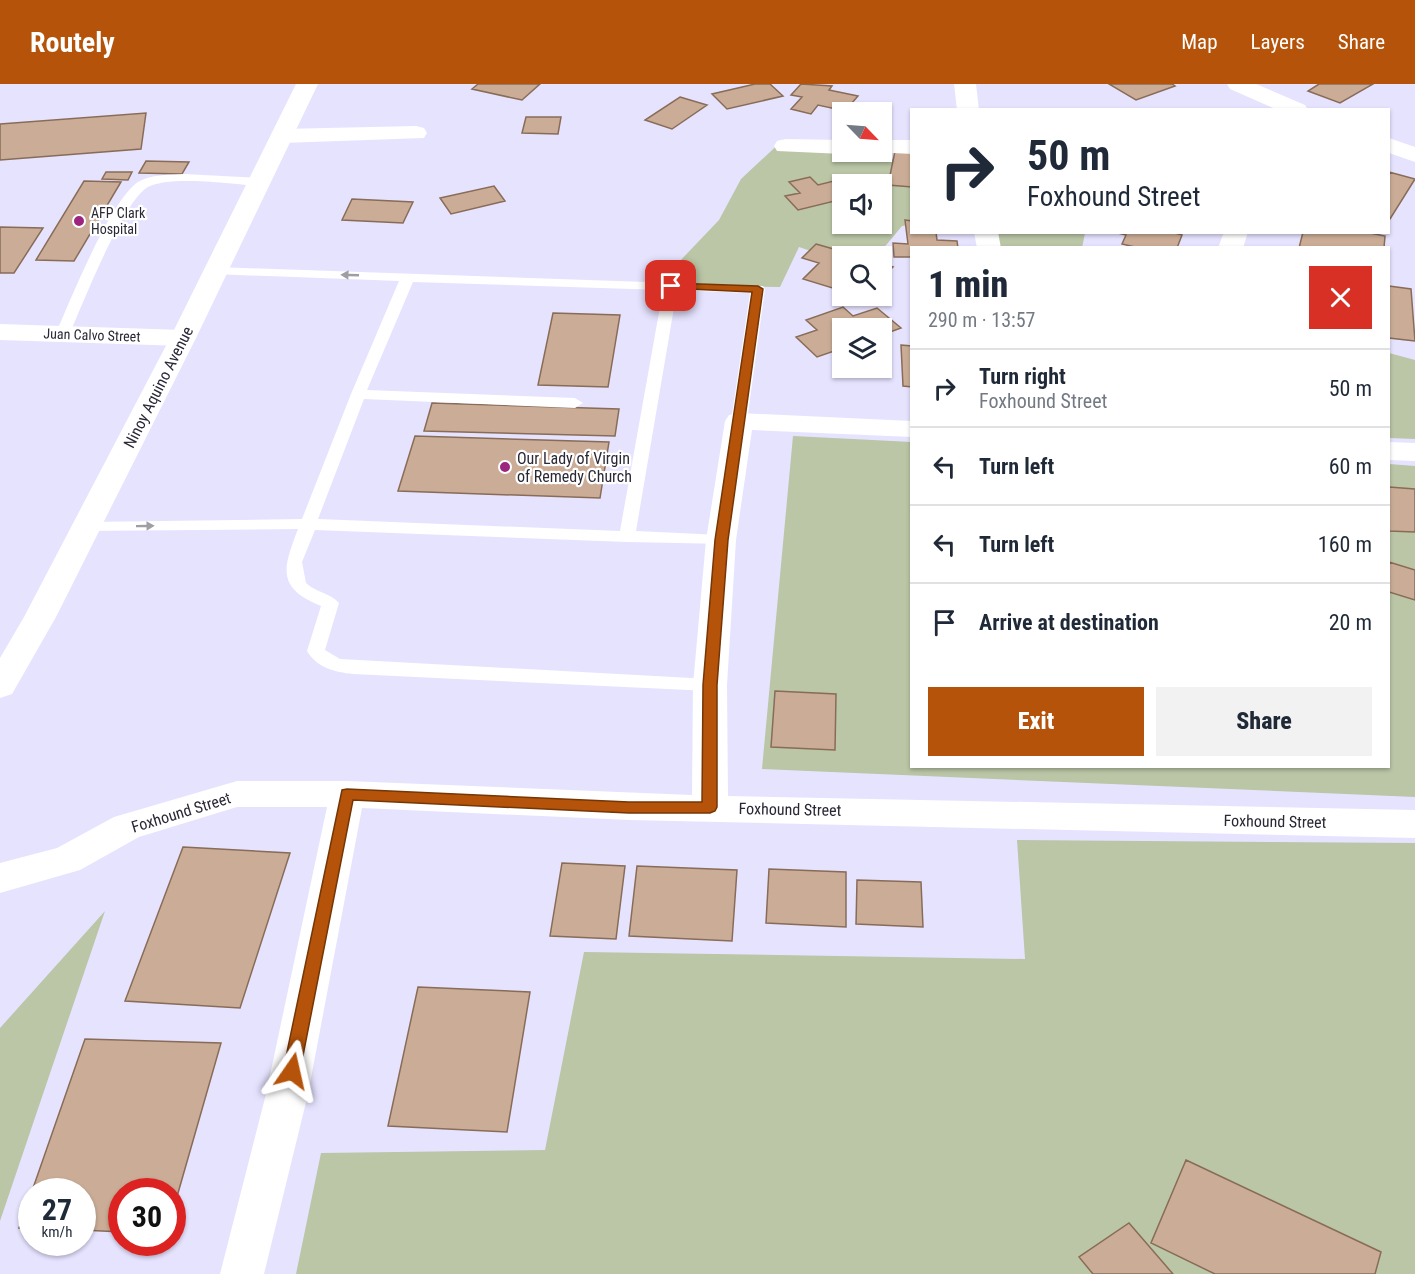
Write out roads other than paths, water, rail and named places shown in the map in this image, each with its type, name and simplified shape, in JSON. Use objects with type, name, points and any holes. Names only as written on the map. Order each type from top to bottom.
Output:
[{"type":"street","name":"Ninoy Aquino Avenue","points":[[0,686],[40,617],[87,526],[308,84]]},
{"type":"street","points":[[965,84],[968,108]]},
{"type":"street","points":[[1238,84],[1292,108]]},
{"type":"street","points":[[282,136],[416,133]]},
{"type":"street","points":[[785,146],[832,147]]},
{"type":"street","points":[[1390,146],[1415,155]]},
{"type":"street","points":[[892,147],[910,147]]},
{"type":"street","name":"Juan Calvo Street","points":[[0,332],[183,338]]},
{"type":"street","points":[[710,807],[710,685],[722,540],[740,421],[910,429]]},
{"type":"street","points":[[1390,451],[1415,452]]},
{"type":"street","name":"Foxhound Street","points":[[0,878],[68,860],[127,828],[237,794],[347,794],[629,807],[1415,824]]},
{"type":"street","points":[[242,1274],[287,1094],[347,794]]},
{"type":"lane","points":[[63,333],[131,195],[142,185],[156,180],[177,178],[259,182]]},
{"type":"lane","points":[[216,271],[758,289],[740,421]]},
{"type":"lane","points":[[408,277],[357,394],[294,562],[294,578],[304,593],[330,603],[316,651],[321,659],[336,666],[710,685]]},
{"type":"lane","points":[[627,537],[671,286]]},
{"type":"lane","points":[[357,394],[575,403]]},
{"type":"lane","points":[[87,526],[308,524],[722,540]]},
{"type":"place","name":"AFP Clark Hospital","points":[[79,221]]},
{"type":"place","name":"Our Lady of Virgin of Remedy Church","points":[[505,467]]}]
